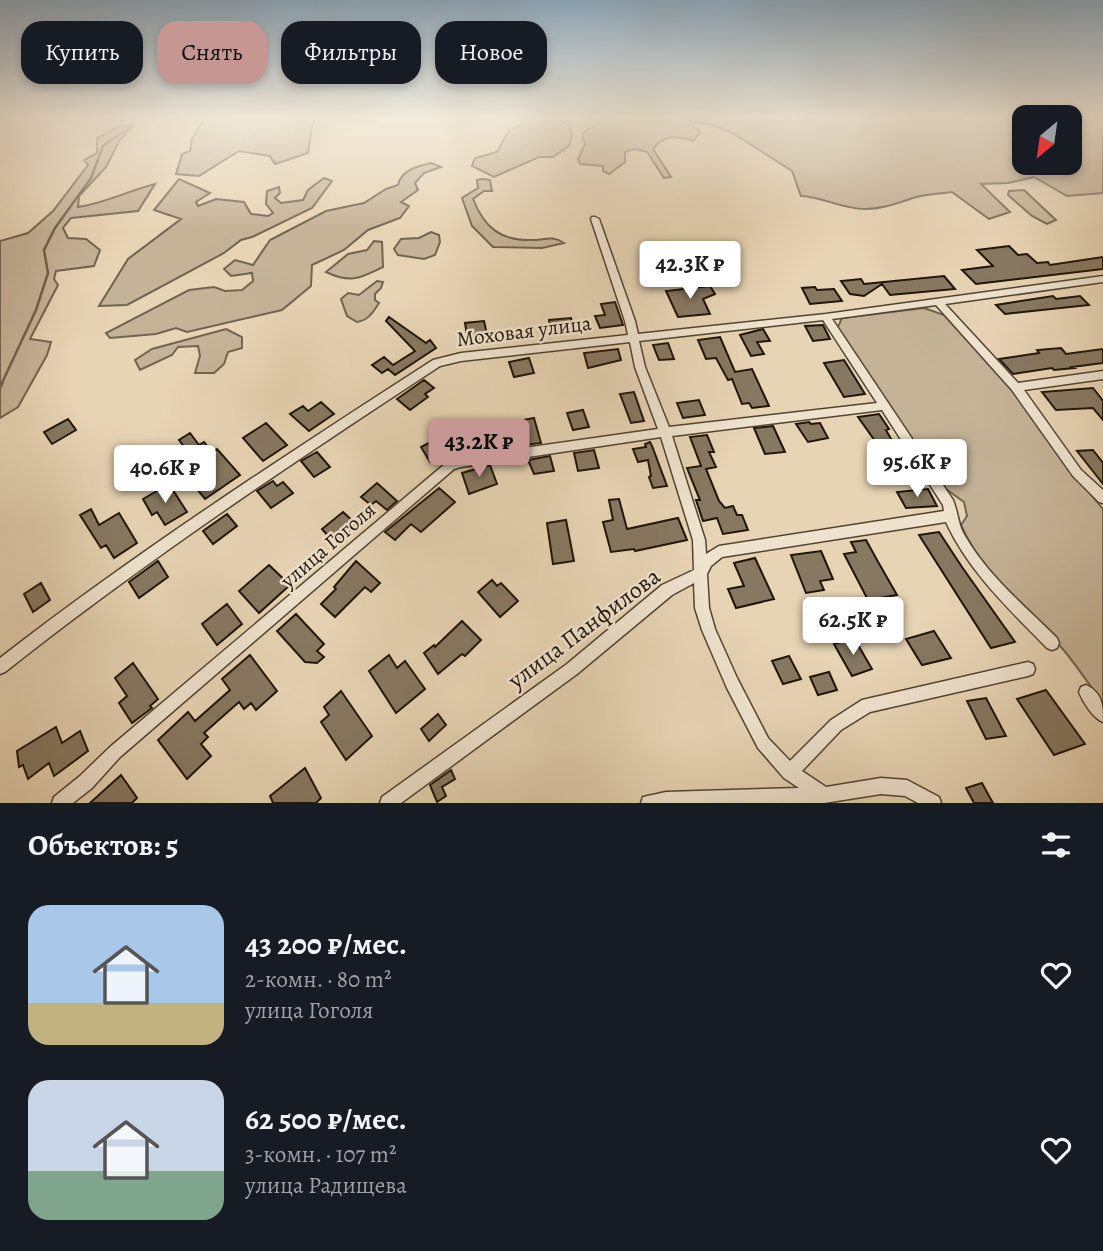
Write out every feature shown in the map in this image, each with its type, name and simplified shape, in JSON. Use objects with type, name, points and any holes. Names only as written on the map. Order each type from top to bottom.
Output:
[{"type":"street","points":[[594,219],[634,337],[640,367],[665,432],[699,540],[702,608],[732,683],[763,743],[790,772],[824,796]]},
{"type":"street","name":"Моховая улица","points":[[0,667],[58,620],[213,509],[438,363],[461,357],[826,317],[1103,279]]},
{"type":"street","points":[[938,302],[1016,387],[1077,473],[1103,498]]},
{"type":"street","points":[[826,317],[949,505],[948,516],[953,528],[992,583],[1052,643]]},
{"type":"street","points":[[1016,387],[1103,375]]},
{"type":"street","name":"улица Гоголя","points":[[61,803],[126,743],[450,466],[460,462],[665,432],[883,406]]},
{"type":"street","name":"улица Панфилова","points":[[388,803],[572,668],[667,590],[701,573],[706,562],[719,552],[948,516]]},
{"type":"street","points":[[790,772],[836,725],[867,705],[1028,669]]},
{"type":"street","points":[[1086,692],[1103,715]]},
{"type":"street","points":[[649,803],[666,800],[824,796],[881,786],[907,788],[933,803]]},
{"type":"shaded area","points":[[94,154],[112,154],[106,167],[79,196],[78,207],[155,184],[138,211],[71,218],[63,228],[68,238],[86,239],[100,250],[94,266],[56,271],[54,279],[58,285],[30,339],[51,342],[47,355],[18,407],[0,418],[0,241],[28,233],[53,211],[88,165],[84,160]]},
{"type":"shaded area","points":[[182,154],[233,154],[199,176],[176,174]]},
{"type":"shaded area","points":[[261,154],[304,154],[275,164],[270,156]]},
{"type":"shaded area","points":[[488,154],[557,154],[539,157],[494,177],[472,166],[475,158]]},
{"type":"shaded area","points":[[580,154],[625,154],[625,162],[609,174],[603,171],[603,166],[580,164]]},
{"type":"shaded area","points":[[649,154],[657,154],[671,177],[664,178]]},
{"type":"shaded area","points":[[766,154],[1012,154],[1012,175],[1082,175],[1082,154],[1103,154],[1103,193],[1067,196],[1034,177],[1008,183],[981,184],[1010,212],[989,219],[952,192],[865,209],[801,196],[792,171]]},
{"type":"shaded area","points":[[431,163],[441,167],[424,173],[415,183],[418,190],[401,202],[409,206],[400,218],[368,230],[344,250],[312,265],[311,286],[282,310],[187,332],[176,328],[156,334],[110,338],[106,333],[189,290],[214,287],[225,291],[242,290],[253,281],[252,273],[231,276],[224,269],[235,260],[253,265],[270,240],[326,211],[364,203],[398,185],[403,176],[411,170]]},
{"type":"shaded area","points":[[324,178],[332,181],[312,208],[241,240],[224,253],[127,305],[99,306],[128,259],[181,219],[154,210],[179,179],[210,193],[196,202],[198,206],[216,199],[244,202],[251,214],[268,216],[273,213],[266,204],[267,191],[279,187],[280,193],[275,198],[281,203],[303,200],[308,190]]},
{"type":"shaded area","points":[[477,180],[490,180],[492,191],[484,191],[473,199],[488,225],[511,238],[552,239],[564,243],[542,248],[493,247],[472,226],[462,198],[478,188]]},
{"type":"shaded area","points":[[1024,190],[1056,220],[1047,224],[1032,216],[1008,195],[1009,191]]},
{"type":"shaded area","points":[[431,232],[439,235],[440,242],[435,255],[424,259],[398,255],[394,249],[401,239],[419,238]]},
{"type":"shaded area","points":[[374,241],[382,242],[383,267],[349,279],[326,272],[348,254],[367,250]]},
{"type":"shaded area","points":[[377,281],[383,282],[375,294],[375,300],[379,303],[373,312],[357,322],[347,316],[341,299],[348,293],[359,295]]},
{"type":"shaded area","points":[[924,308],[944,315],[1007,383],[1064,462],[1103,509],[1103,703],[1061,647],[1006,590],[981,559],[961,525],[967,516],[964,502],[939,484],[837,329],[842,318]]},
{"type":"shaded area","points":[[226,329],[242,337],[242,348],[228,352],[224,364],[214,373],[195,373],[200,356],[198,346],[178,347],[172,355],[140,370],[135,360],[152,349]]},
{"type":"building","points":[[1009,246],[1018,255],[1027,254],[1037,263],[1048,262],[1050,265],[1103,257],[1103,269],[976,284],[962,270],[993,266],[977,250]]},
{"type":"building","points":[[944,276],[955,289],[890,295],[882,284],[864,296],[850,294],[841,281],[861,279],[864,284]]},
{"type":"building","points":[[710,286],[715,294],[703,299],[710,314],[678,317],[666,291]]},
{"type":"building","points":[[815,287],[817,290],[834,289],[842,301],[810,304],[802,288]]},
{"type":"building","points":[[1053,296],[1056,299],[1080,296],[1089,305],[1005,314],[996,305]]},
{"type":"building","points":[[615,302],[623,325],[600,328],[595,316],[605,315],[601,304]]},
{"type":"building","points":[[389,317],[426,343],[430,340],[436,348],[395,375],[388,369],[382,373],[372,365],[384,357],[393,365],[415,351],[386,321]]},
{"type":"building","points":[[571,318],[574,330],[551,332],[549,320]]},
{"type":"building","points":[[484,321],[488,339],[468,342],[465,323]]},
{"type":"building","points":[[823,325],[830,339],[813,341],[805,326]]},
{"type":"building","points":[[763,329],[770,341],[757,342],[764,354],[751,356],[740,335]]},
{"type":"building","points":[[720,337],[735,372],[752,369],[769,406],[752,408],[749,403],[742,404],[732,379],[728,380],[716,358],[706,359],[698,340]]},
{"type":"building","points":[[668,343],[674,359],[659,360],[653,345]]},
{"type":"building","points":[[1061,348],[1066,354],[1103,349],[1103,363],[1013,374],[999,359],[1039,353],[1037,350]]},
{"type":"building","points":[[618,349],[621,360],[588,368],[584,353]]},
{"type":"building","points":[[529,358],[534,373],[514,377],[509,362]]},
{"type":"building","points":[[844,360],[865,394],[844,397],[824,363]]},
{"type":"building","points":[[424,380],[434,388],[425,394],[428,397],[410,410],[397,399]]},
{"type":"building","points":[[1093,388],[1103,401],[1103,420],[1093,408],[1056,410],[1042,392]]},
{"type":"building","points":[[634,392],[644,421],[631,423],[620,394]]},
{"type":"building","points":[[699,400],[705,415],[683,418],[677,403]]},
{"type":"building","points":[[321,402],[334,414],[309,431],[290,414],[303,406],[308,411]]},
{"type":"building","points":[[583,410],[589,427],[573,430],[567,413]]},
{"type":"building","points":[[879,414],[889,429],[886,430],[895,446],[880,448],[858,417]]},
{"type":"building","points":[[534,418],[541,443],[524,445],[518,421]]},
{"type":"building","points":[[68,419],[76,430],[52,444],[44,432]]},
{"type":"building","points":[[495,421],[502,448],[490,450],[488,442],[454,450],[430,462],[421,447],[457,429]]},
{"type":"building","points":[[266,423],[287,445],[263,461],[243,438]]},
{"type":"building","points":[[820,423],[828,438],[808,442],[796,424]]},
{"type":"building","points":[[773,426],[785,452],[765,454],[754,428]]},
{"type":"building","points":[[190,433],[199,445],[204,442],[212,452],[217,449],[240,475],[205,499],[192,483],[205,474],[179,440]]},
{"type":"building","points":[[707,435],[714,452],[709,452],[716,467],[706,469],[719,501],[725,508],[733,506],[737,515],[742,515],[748,530],[723,534],[717,518],[703,521],[696,500],[700,500],[687,468],[701,466],[690,437]]},
{"type":"building","points":[[650,442],[667,486],[653,488],[648,460],[638,462],[633,449],[646,447],[645,444]]},
{"type":"building","points":[[594,450],[599,468],[578,471],[574,453]]},
{"type":"building","points":[[1093,450],[1103,463],[1103,484],[1077,451]]},
{"type":"building","points":[[317,452],[330,467],[314,477],[301,461]]},
{"type":"building","points":[[550,456],[554,471],[534,474],[528,460]]},
{"type":"building","points":[[490,465],[497,484],[469,494],[462,473]]},
{"type":"building","points":[[273,481],[277,486],[283,482],[293,493],[271,508],[257,491]]},
{"type":"building","points":[[377,483],[397,501],[387,510],[376,501],[371,505],[361,497]]},
{"type":"building","points":[[169,484],[187,512],[165,525],[157,512],[152,515],[143,499]]},
{"type":"building","points":[[439,488],[455,502],[421,532],[411,524],[395,540],[385,532]]},
{"type":"building","points":[[928,489],[937,506],[906,508],[897,492]]},
{"type":"building","points":[[619,499],[627,529],[678,518],[687,540],[635,551],[611,552],[603,522],[613,520],[609,500]]},
{"type":"building","points":[[91,509],[99,525],[119,513],[137,543],[114,558],[106,545],[101,548],[80,515]]},
{"type":"building","points":[[343,512],[357,525],[341,538],[337,534],[331,539],[322,529]]},
{"type":"building","points":[[227,514],[237,526],[213,544],[203,531]]},
{"type":"building","points":[[566,520],[574,561],[553,564],[547,523]]},
{"type":"building","points":[[939,532],[1015,642],[991,648],[919,535]]},
{"type":"building","points":[[866,540],[897,595],[868,600],[844,554],[856,552],[851,542]]},
{"type":"building","points":[[821,551],[833,579],[820,581],[824,590],[806,593],[791,555]]},
{"type":"building","points":[[755,558],[774,599],[736,608],[728,589],[744,586],[734,563]]},
{"type":"building","points":[[158,561],[168,577],[139,598],[129,582]]},
{"type":"building","points":[[356,561],[380,583],[371,592],[365,587],[335,617],[321,604],[336,589],[334,587]]},
{"type":"building","points":[[269,565],[290,585],[259,613],[239,591]]},
{"type":"building","points":[[492,580],[497,586],[501,583],[518,601],[500,617],[478,592]]},
{"type":"building","points":[[41,583],[50,600],[33,612],[24,594]]},
{"type":"building","points":[[227,604],[242,624],[217,645],[202,624]]},
{"type":"building","points":[[296,614],[324,644],[317,651],[324,657],[317,663],[305,662],[277,631]]},
{"type":"building","points":[[462,621],[481,640],[465,656],[462,654],[438,674],[424,653],[434,645],[435,647]]},
{"type":"building","points":[[934,631],[951,658],[922,665],[906,639]]},
{"type":"building","points":[[854,638],[872,669],[852,676],[834,644]]},
{"type":"building","points":[[250,655],[277,691],[256,710],[251,703],[244,709],[239,702],[204,733],[208,737],[201,744],[211,756],[187,779],[158,740],[188,712],[195,721],[230,690],[222,679]]},
{"type":"building","points":[[389,655],[397,668],[405,661],[425,689],[396,713],[369,671]]},
{"type":"building","points":[[789,656],[801,679],[783,684],[772,661]]},
{"type":"building","points":[[133,663],[158,699],[150,706],[152,708],[132,723],[119,703],[127,696],[115,678]]},
{"type":"building","points":[[829,672],[837,690],[818,695],[810,677]]},
{"type":"building","points":[[1046,690],[1085,744],[1054,755],[1017,699]]},
{"type":"building","points":[[341,691],[372,736],[346,760],[321,722],[329,715],[324,707]]},
{"type":"building","points":[[986,698],[1006,736],[986,739],[967,701]]},
{"type":"building","points":[[438,714],[446,725],[429,741],[421,729]]},
{"type":"building","points":[[56,727],[62,743],[80,731],[88,751],[54,776],[49,763],[28,779],[23,765],[19,767],[17,751]]},
{"type":"building","points":[[305,768],[321,798],[316,803],[273,803],[270,796]]},
{"type":"building","points":[[451,770],[455,779],[442,787],[446,796],[437,802],[430,785]]},
{"type":"building","points":[[121,775],[137,798],[132,803],[90,803]]},
{"type":"building","points":[[982,783],[993,803],[974,803],[966,788]]},
{"type":"waterway","points":[[1,385],[36,310],[48,273],[44,250],[55,228],[91,178],[100,154]]}]
